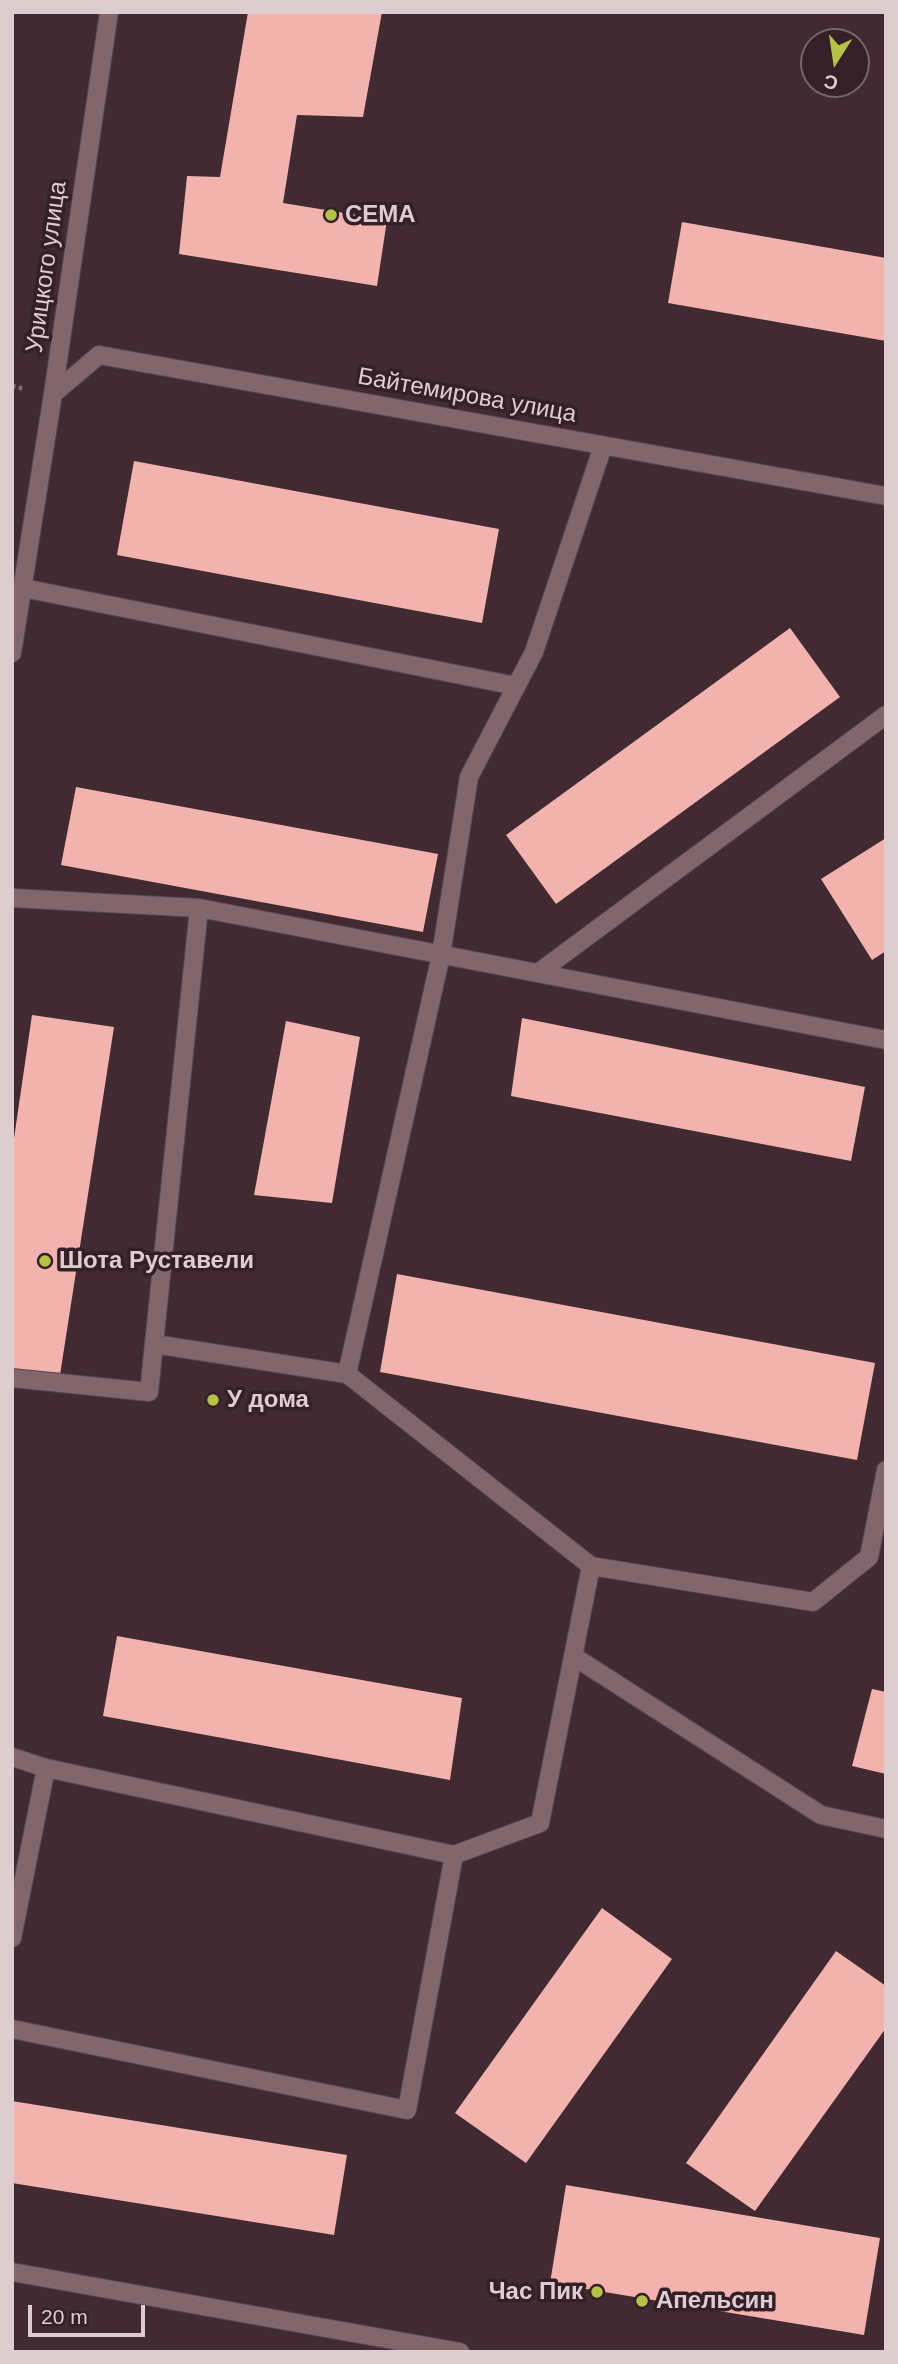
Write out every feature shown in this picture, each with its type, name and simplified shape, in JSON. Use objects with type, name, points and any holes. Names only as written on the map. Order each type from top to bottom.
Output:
[{"type":"street","name":"Урицкого улица","points":[[12,653],[109,12]]},
{"type":"street","name":"Байтемирова улица","points":[[53,394],[99,355],[886,496]]},
{"type":"street","points":[[347,1374],[441,955],[469,777],[534,652],[603,446]]},
{"type":"street","points":[[23,587],[516,686]]},
{"type":"street","points":[[538,973],[886,715]]},
{"type":"street","points":[[12,898],[199,908],[882,1035]]},
{"type":"street","points":[[12,1378],[149,1392],[199,908]]},
{"type":"street","points":[[154,1344],[347,1374],[591,1566],[813,1602],[878,1557],[886,1471]]},
{"type":"street","points":[[12,1757],[46,1768],[454,1855],[540,1823],[591,1566]]},
{"type":"street","points":[[573,1656],[821,1815],[886,1829]]},
{"type":"street","points":[[12,1938],[46,1768]]},
{"type":"street","points":[[12,2029],[407,2110],[454,1855]]},
{"type":"street","points":[[12,2272],[451,2351]]},
{"type":"building","points":[[248,12],[382,12],[363,117],[297,115],[283,203],[387,220],[377,286],[179,254],[187,176],[220,177]]},
{"type":"building","points":[[682,222],[886,258],[886,341],[668,303]]},
{"type":"building","points":[[134,461],[499,529],[482,623],[117,555]]},
{"type":"building","points":[[790,628],[840,697],[556,904],[506,835]]},
{"type":"building","points":[[76,787],[438,854],[423,932],[61,865]]},
{"type":"building","points":[[886,838],[886,951],[872,960],[821,879]]},
{"type":"building","name":"Шота Руставели","points":[[32,1015],[114,1027],[60,1375],[12,1371],[12,1152]]},
{"type":"building","points":[[522,1018],[865,1087],[851,1161],[511,1096]]},
{"type":"building","points":[[286,1021],[360,1037],[332,1203],[254,1195]]},
{"type":"building","points":[[397,1274],[875,1363],[857,1460],[380,1372]]},
{"type":"building","points":[[117,1636],[462,1698],[450,1780],[103,1716]]},
{"type":"building","points":[[872,1689],[886,1692],[886,1774],[852,1766]]},
{"type":"building","points":[[602,1908],[672,1959],[526,2163],[455,2113]]},
{"type":"building","points":[[836,1951],[886,1986],[886,2028],[755,2211],[686,2163]]},
{"type":"building","points":[[12,2101],[347,2155],[334,2235],[12,2183]]},
{"type":"building","points":[[566,2185],[880,2238],[864,2335],[550,2283]]},
{"type":"place","name":"СЕМА","points":[[331,215]]},
{"type":"place","name":"Шота Руставели","points":[[45,1261]]},
{"type":"place","name":"У дома","points":[[213,1400]]},
{"type":"place","name":"Час Пик","points":[[597,2292]]},
{"type":"place","name":"Апельсин","points":[[642,2301]]}]
